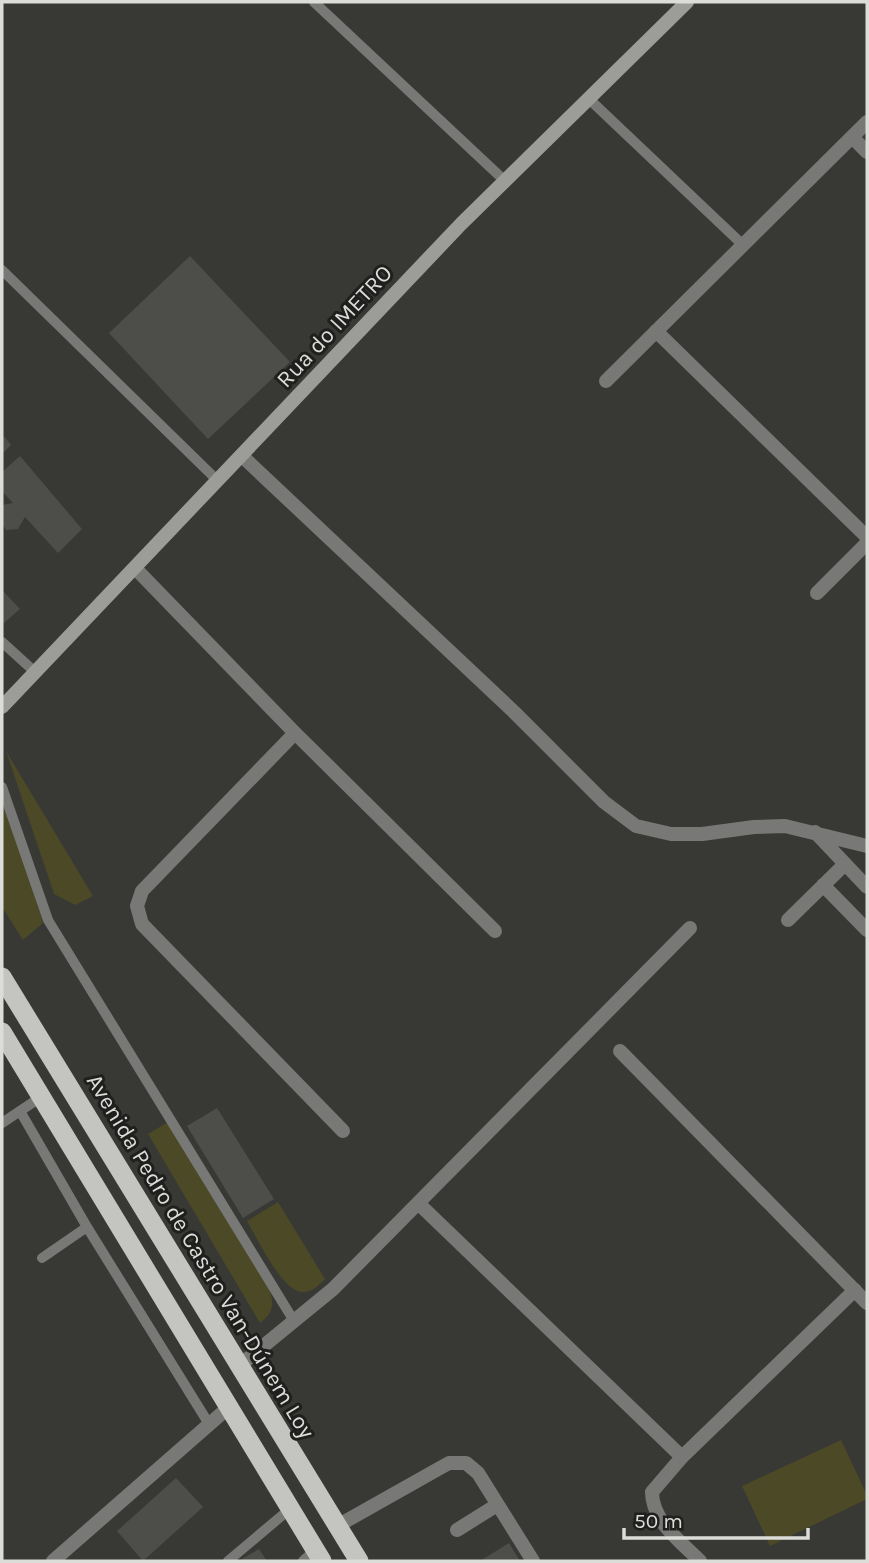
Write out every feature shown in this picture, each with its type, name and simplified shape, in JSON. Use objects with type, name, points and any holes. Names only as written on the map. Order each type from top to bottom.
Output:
[{"type":"highway","name":"Avenida Pedro de Castro Van-Dúnem Loy","points":[[2,977],[359,1561]]},
{"type":"highway","points":[[2,1032],[291,1508],[313,1558]]},
{"type":"main road","name":"Rua do IMETRO","points":[[2,707],[461,224],[687,2]]},
{"type":"street","points":[[606,381],[867,122]]},
{"type":"street","points":[[852,137],[867,152]]},
{"type":"street","points":[[656,331],[867,537]]},
{"type":"street","points":[[242,456],[514,712],[604,802],[636,826],[671,834],[702,834],[785,826],[867,846]]},
{"type":"street","points":[[817,593],[867,542]]},
{"type":"street","points":[[135,568],[295,733],[495,931]]},
{"type":"street","points":[[295,733],[142,891],[137,906],[142,924],[343,1131]]},
{"type":"street","points":[[814,831],[867,887]]},
{"type":"street","points":[[788,920],[845,864]]},
{"type":"street","points":[[823,886],[867,930]]},
{"type":"street","points":[[239,1366],[333,1289],[690,928]]},
{"type":"street","points":[[620,1052],[867,1303]]},
{"type":"street","points":[[418,1203],[682,1458]]},
{"type":"street","points":[[700,1561],[664,1524],[654,1509],[652,1492],[682,1458],[855,1290]]},
{"type":"street","points":[[53,1561],[229,1407]]},
{"type":"street","points":[[337,1526],[449,1463],[466,1463],[478,1473],[533,1561]]},
{"type":"street","points":[[457,1530],[497,1505]]},
{"type":"lane","points":[[314,2],[505,181]]},
{"type":"lane","points":[[589,99],[743,245]]},
{"type":"lane","points":[[2,270],[218,481]]},
{"type":"lane","points":[[2,642],[34,672]]},
{"type":"lane","points":[[2,787],[48,920],[293,1321]]},
{"type":"lane","points":[[2,1124],[41,1097]]},
{"type":"lane","points":[[20,1111],[209,1424]]},
{"type":"lane","points":[[42,1258],[88,1227]]},
{"type":"lane","points":[[228,1561],[291,1508]]},
{"type":"shaded area","points":[[6,751],[93,896],[75,905],[54,894]]},
{"type":"shaded area","points":[[2,793],[43,923],[23,940],[2,907]]},
{"type":"shaded area","points":[[168,1122],[269,1289],[272,1308],[260,1323],[148,1134]]},
{"type":"shaded area","points":[[278,1202],[325,1279],[308,1291],[293,1289],[278,1273],[247,1221]]},
{"type":"shaded area","points":[[841,1440],[867,1499],[770,1546],[742,1486]]},
{"type":"building","points":[[190,256],[290,362],[208,439],[109,333]]},
{"type":"building","points":[[2,434],[11,445],[2,454]]},
{"type":"building","points":[[20,456],[82,529],[58,553],[25,517],[18,529],[6,530],[2,524],[2,505],[13,503],[2,491],[2,472]]},
{"type":"building","points":[[2,590],[20,609],[4,623],[2,621]]},
{"type":"building","points":[[217,1108],[274,1199],[243,1218],[187,1126]]},
{"type":"building","points":[[176,1478],[203,1507],[143,1561],[117,1531]]},
{"type":"building","points":[[509,1543],[520,1561],[480,1561]]},
{"type":"building","points":[[259,1549],[267,1561],[239,1561]]}]
